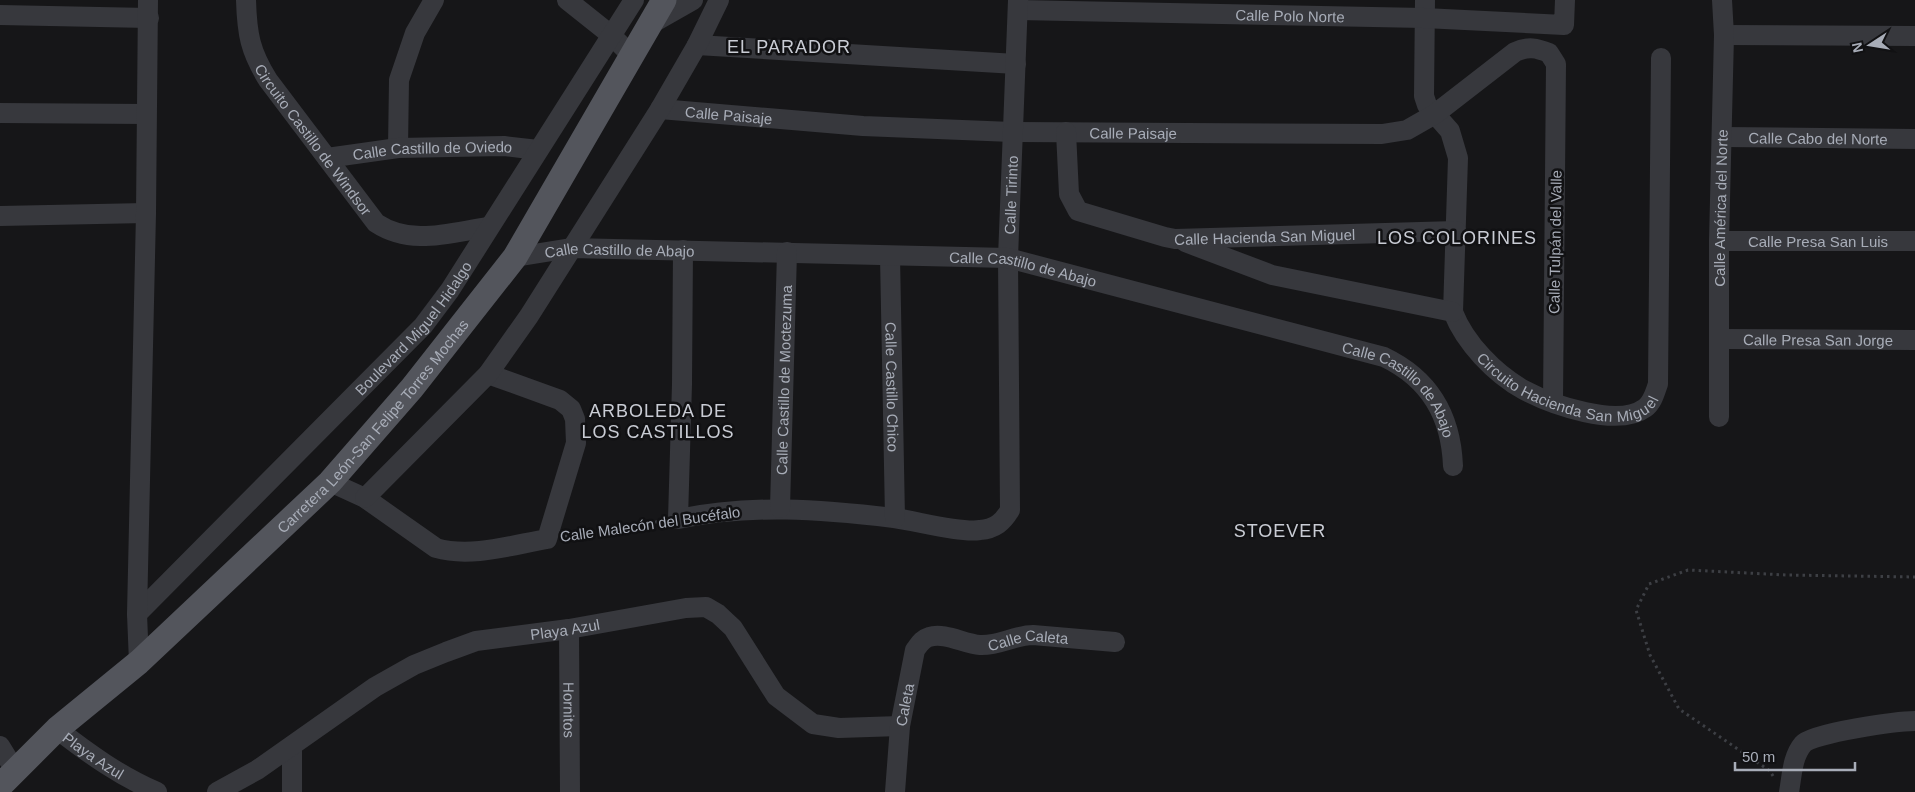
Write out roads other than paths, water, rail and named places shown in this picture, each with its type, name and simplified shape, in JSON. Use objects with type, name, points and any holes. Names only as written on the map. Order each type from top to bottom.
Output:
[{"type":"main road","name":"Carretera León-San Felipe Torres Mochas","points":[[8,779],[57,729],[139,662],[330,482],[412,388],[515,258],[664,0]]},
{"type":"street","name":"Circuito Castillo de Windsor","points":[[246,0],[250,46],[256,61],[364,211],[376,223],[389,232],[416,237],[488,227]]},
{"type":"street","points":[[398,148],[399,80],[415,33],[434,0]]},
{"type":"street","points":[[566,0],[611,34],[631,55]]},
{"type":"street","name":"Boulevard Miguel Hidalgo","points":[[137,614],[423,326],[450,290],[488,227],[634,0]]},
{"type":"street","points":[[649,25],[693,0]]},
{"type":"street","points":[[365,498],[488,374],[529,316],[660,109],[697,45],[719,0]]},
{"type":"street","name":"Calle Polo Norte","points":[[1018,5],[1425,9],[1564,25],[1565,0]]},
{"type":"street","name":"Calle América del Norte","points":[[1719,417],[1719,241],[1724,35],[1722,0]]},
{"type":"street","name":"Calle Tirinto","points":[[1010,510],[1008,258],[1018,5]]},
{"type":"street","points":[[0,15],[149,9],[137,614],[139,662]]},
{"type":"street","points":[[1066,132],[1070,194],[1078,211],[1170,238],[1272,275],[1453,312],[1458,158],[1450,131],[1440,110],[1427,105],[1423,86],[1425,9]]},
{"type":"street","points":[[1724,35],[1915,36]]},
{"type":"street","points":[[697,45],[1016,64]]},
{"type":"street","name":"Calle Paisaje","points":[[660,109],[863,126],[1012,132],[1382,134],[1407,130],[1440,110],[1522,49],[1535,48],[1549,52],[1556,64],[1556,82]]},
{"type":"street","name":"Circuito Hacienda San Miguel","points":[[1453,312],[1460,330],[1501,374],[1524,390],[1576,410],[1606,415],[1629,415],[1646,408],[1652,400],[1658,384],[1661,58]]},
{"type":"street","name":"Calle Tulpán del Valle","points":[[1553,402],[1556,82]]},
{"type":"street","points":[[0,113],[146,114]]},
{"type":"street","name":"Calle Cabo del Norte","points":[[1722,137],[1915,139]]},
{"type":"street","name":"Calle Castillo de Oviedo","points":[[327,158],[398,148],[504,146],[538,150]]},
{"type":"street","points":[[0,216],[146,213]]},
{"type":"street","name":"Calle Hacienda San Miguel","points":[[1170,238],[1456,231]]},
{"type":"street","name":"Calle Presa San Luis","points":[[1719,241],[1915,241]]},
{"type":"street","name":"Calle Castillo de Abajo","points":[[515,258],[571,248],[1008,258],[1384,357],[1411,374],[1437,403],[1446,420],[1452,441],[1454,466]]},
{"type":"street","name":"Calle Malecón del Bucéfalo","points":[[683,250],[678,519],[730,511],[780,508],[895,518],[977,531],[997,526],[1004,520],[1010,510]]},
{"type":"street","name":"Calle Castillo de Moctezuma","points":[[780,508],[787,252]]},
{"type":"street","name":"Calle Castillo Chico","points":[[890,256],[895,518]]},
{"type":"street","name":"Calle Presa San Jorge","points":[[1720,339],[1915,340]]},
{"type":"street","name":"Calle Malecón del Bucéfalo","points":[[330,482],[365,498],[436,548],[450,552],[466,553],[547,539],[576,443],[575,419],[570,409],[560,400],[488,374]]},
{"type":"street","name":"Playa Azul","points":[[217,792],[257,770],[375,687],[438,655],[476,641],[569,628],[686,608],[706,608],[718,614],[733,628],[776,696],[813,724],[839,728],[900,726]]},
{"type":"street","name":"Hornitos","points":[[569,628],[570,792]]},
{"type":"street","name":"Calle Caleta","points":[[941,636],[978,645],[1000,643],[1023,635],[1115,642]]},
{"type":"street","name":"Caleta","points":[[895,792],[900,726],[915,650],[921,642],[930,637],[941,636]]},
{"type":"street","points":[[1783,788],[1795,758],[1804,743],[1820,735],[1915,721]]},
{"type":"street","name":"Playa Azul","points":[[57,729],[93,758],[130,780],[157,792]]},
{"type":"street","points":[[0,746],[8,779]]},
{"type":"street","points":[[292,746],[292,792]]},
{"type":"district","name":"EL PARADOR","points":[[789,47]]},
{"type":"district","name":"LOS COLORINES","points":[[1457,238]]},
{"type":"district","name":"ARBOLEDA DE LOS CASTILLOS","points":[[658,421]]},
{"type":"district","name":"STOEVER","points":[[1280,531]]}]
